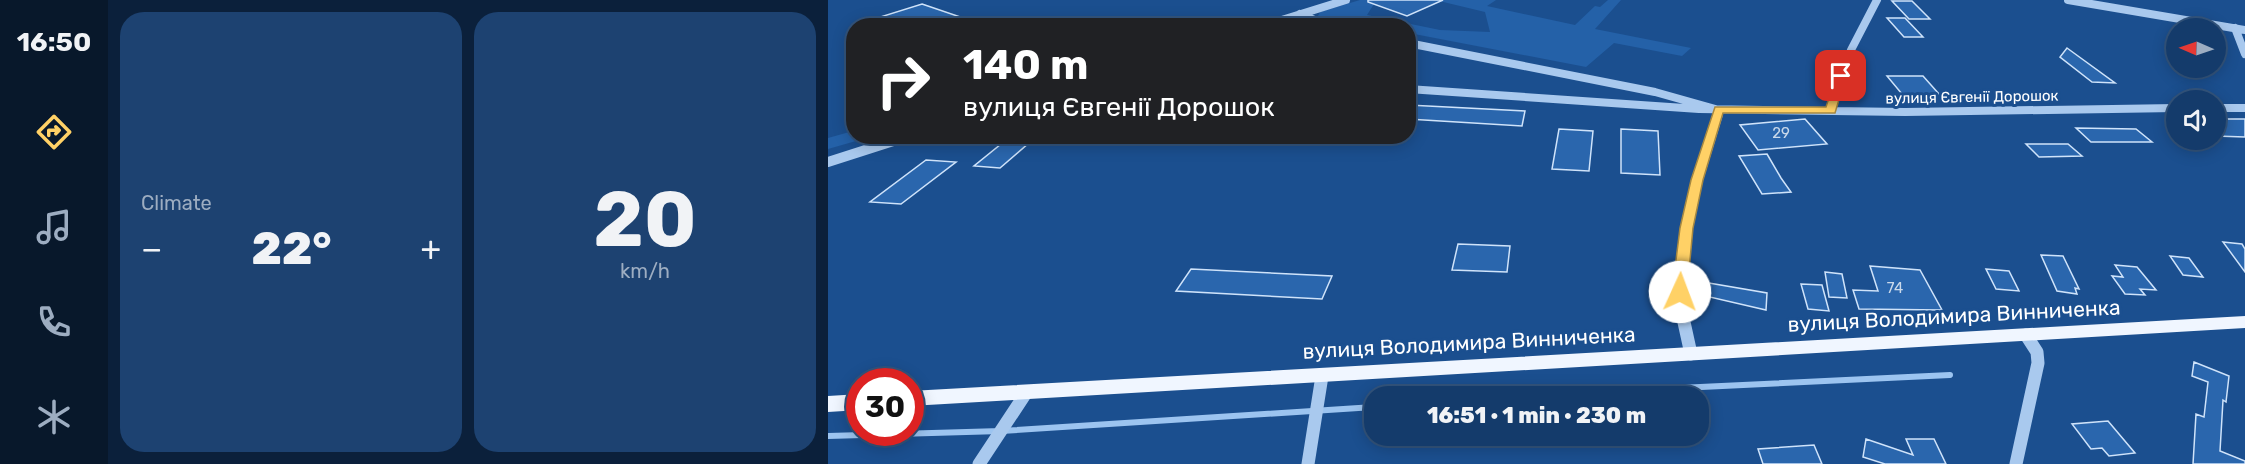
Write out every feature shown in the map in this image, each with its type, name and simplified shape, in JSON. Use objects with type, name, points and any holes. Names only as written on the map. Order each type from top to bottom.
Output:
[{"type":"main road","name":"вулиця Володимира Винниченка","points":[[924,398],[2245,322]]},
{"type":"main road","points":[[828,404],[846,403]]},
{"type":"street","points":[[1288,18],[1346,0]]},
{"type":"street","points":[[1831,110],[1849,57],[1877,0]]},
{"type":"street","points":[[2068,0],[2101,2],[2245,30]]},
{"type":"street","points":[[1300,14],[1308,18]]},
{"type":"street","points":[[2235,28],[2245,54]]},
{"type":"street","points":[[1416,45],[1655,92],[1719,110],[1697,180],[1681,265],[1680,304],[1691,354]]},
{"type":"street","name":"вулиця Євгенії Дорошок","points":[[1416,90],[1719,110],[1905,112],[2166,108]]},
{"type":"street","points":[[2226,108],[2245,108]]},
{"type":"street","points":[[828,162],[884,144]]},
{"type":"street","points":[[2016,464],[2038,363],[2037,352],[2026,335]]},
{"type":"street","points":[[1308,464],[1322,376]]},
{"type":"street","points":[[979,464],[1026,393]]},
{"type":"shaded area","points":[[1360,0],[1385,0],[1374,4],[1367,15],[1382,18],[1319,18],[1320,12]]},
{"type":"shaded area","points":[[1435,0],[1496,0],[1487,6],[1575,25],[1595,6],[1600,7],[1608,0],[1621,0],[1595,29],[1691,48],[1682,56],[1614,43],[1586,67],[1416,34],[1416,25],[1440,30],[1490,32],[1485,12]]},
{"type":"shaded area","points":[[846,133],[846,144],[828,149],[828,138]]},
{"type":"building","points":[[1368,0],[1443,0],[1407,16],[1368,2]]},
{"type":"building","points":[[1892,1],[1912,1],[1930,19],[1909,19]]},
{"type":"building","points":[[922,4],[963,18],[877,18]]},
{"type":"building","points":[[1887,18],[1905,18],[1923,37],[1904,37]]},
{"type":"building","points":[[2067,48],[2115,83],[2092,82],[2060,57]]},
{"type":"building","points":[[1887,76],[1923,76],[1939,94],[1902,94]]},
{"type":"building","points":[[1416,105],[1525,111],[1522,126],[1416,119]]},
{"type":"building","points":[[1805,119],[1827,144],[1758,150],[1740,125]]},
{"type":"building","points":[[2226,119],[2245,119],[2245,137],[2226,136]]},
{"type":"building","points":[[2076,128],[2136,129],[2152,142],[2091,142]]},
{"type":"building","points":[[1559,129],[1593,131],[1589,171],[1552,169]]},
{"type":"building","points":[[1621,129],[1658,131],[1660,175],[1621,173]]},
{"type":"building","points":[[1001,144],[1028,144],[1000,168],[974,166]]},
{"type":"building","points":[[2026,144],[2068,144],[2082,156],[2039,157]]},
{"type":"building","points":[[1767,154],[1791,192],[1762,194],[1739,156]]},
{"type":"building","points":[[926,160],[956,162],[901,204],[870,202]]},
{"type":"building","points":[[2223,242],[2242,244],[2245,249],[2245,272]]},
{"type":"building","points":[[1458,244],[1510,246],[1507,272],[1452,270]]},
{"type":"building","points":[[2041,255],[2063,256],[2079,289],[2075,288],[2077,294],[2057,291]]},
{"type":"building","points":[[2170,256],[2189,258],[2203,277],[2183,275]]},
{"type":"building","points":[[2115,265],[2137,267],[2156,290],[2140,289],[2145,295],[2125,294],[2112,276],[2123,277]]},
{"type":"building","points":[[1870,266],[1920,270],[1942,310],[1859,309],[1853,290],[1878,291]]},
{"type":"building","points":[[1191,269],[1332,276],[1322,299],[1176,291]]},
{"type":"building","points":[[1986,269],[2009,271],[2019,291],[1996,289]]},
{"type":"building","points":[[1825,272],[1842,274],[1847,298],[1829,297]]},
{"type":"building","points":[[1703,282],[1767,293],[1766,310],[1701,295]]},
{"type":"building","points":[[1801,284],[1822,285],[1829,311],[1808,309]]},
{"type":"building","points":[[2194,362],[2229,376],[2226,402],[2223,400],[2220,451],[2245,461],[2245,464],[2193,464],[2196,414],[2204,417],[2208,382],[2192,376]]},
{"type":"building","points":[[2108,421],[2135,453],[2109,456],[2102,448],[2091,449],[2072,424]]},
{"type":"building","points":[[1866,439],[1913,455],[1906,439],[1934,439],[1946,464],[1885,464],[1863,457]]},
{"type":"building","points":[[1814,445],[1822,464],[1763,464],[1758,449]]},
{"type":"waterway","points":[[1709,387],[1950,375]]},
{"type":"waterway","points":[[828,436],[1001,431],[1364,408]]},
{"type":"route","points":[[1680,292],[1682,250],[1686,228],[1697,180],[1719,110],[1831,110],[1841,76]]}]
